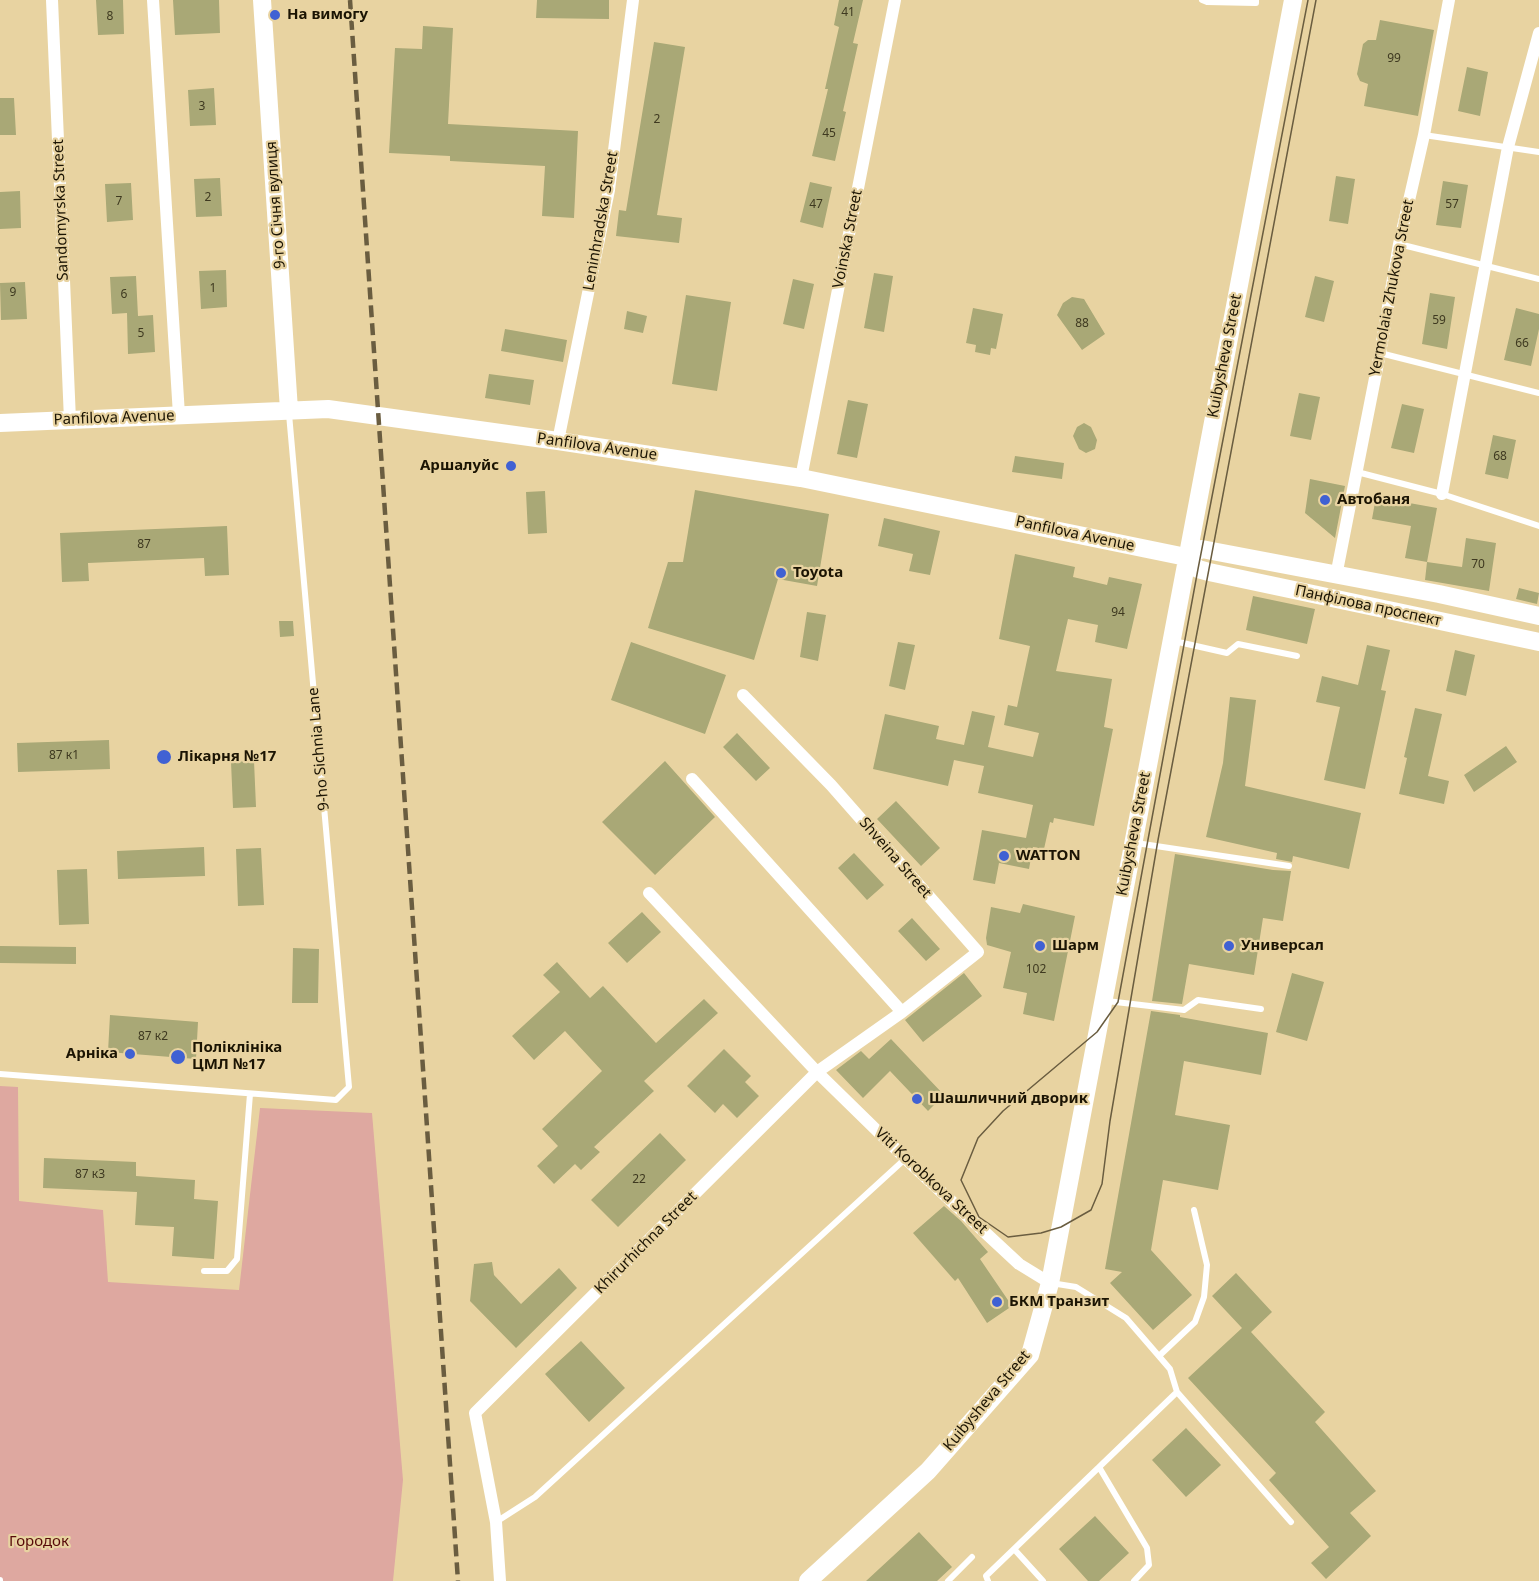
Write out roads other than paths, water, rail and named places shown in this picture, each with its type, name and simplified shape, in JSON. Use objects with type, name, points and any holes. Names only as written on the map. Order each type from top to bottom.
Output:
[{"type":"main road","name":"9-го Січня вулиця","points":[[262,0],[289,410]]},
{"type":"main road","name":"Kuibysheva Street","points":[[808,1581],[928,1471],[1030,1354],[1050,1283],[1170,641],[1192,563],[1293,0]]},
{"type":"main road","name":"Panfilova Avenue","points":[[0,423],[328,409],[801,478],[1192,563]]},
{"type":"main road","points":[[1192,563],[1202,549],[1438,594],[1539,616]]},
{"type":"main road","name":"Панфілова проспект","points":[[1192,563],[1539,642]]},
{"type":"street","name":"Sandomyrska Street","points":[[52,0],[69,420]]},
{"type":"street","points":[[153,0],[179,415]]},
{"type":"street","name":"Leninhradska Street","points":[[558,441],[609,190],[633,0]]},
{"type":"street","name":"Voinska Street","points":[[801,478],[895,0]]},
{"type":"street","name":"Yermolaia Zhukova Street","points":[[1336,576],[1399,244],[1424,135],[1449,0]]},
{"type":"street","points":[[1442,494],[1508,147],[1539,33]]},
{"type":"street","name":"Shveina Street","points":[[743,695],[831,785],[978,952],[902,1012],[817,1072]]},
{"type":"street","points":[[692,779],[902,1012]]},
{"type":"street","points":[[649,893],[817,1072]]},
{"type":"street","name":"Viti Korobkova Street","points":[[817,1072],[1019,1264],[1050,1283]]},
{"type":"street","name":"Khirurhichna Street","points":[[496,1522],[475,1413],[817,1072]]},
{"type":"street","points":[[496,1522],[500,1581]]},
{"type":"lane","points":[[1202,0],[1256,3],[1256,0]]},
{"type":"lane","points":[[1424,135],[1539,152]]},
{"type":"lane","points":[[1399,244],[1539,279]]},
{"type":"lane","points":[[1380,353],[1539,393]]},
{"type":"lane","name":"9-ho Sichnia Lane","points":[[250,1094],[336,1100],[349,1087],[289,410]]},
{"type":"lane","points":[[1357,472],[1442,494],[1539,526]]},
{"type":"lane","points":[[1170,641],[1227,652],[1238,644],[1297,656]]},
{"type":"lane","points":[[1133,842],[1289,866]]},
{"type":"lane","points":[[1103,1000],[1184,1010],[1198,999],[1261,1010]]},
{"type":"lane","points":[[0,1074],[250,1094],[237,1259],[227,1271],[204,1270]]},
{"type":"lane","points":[[496,1522],[535,1497],[906,1159]]},
{"type":"lane","points":[[1159,1356],[1195,1322],[1204,1297],[1207,1265],[1194,1210]]},
{"type":"lane","points":[[1050,1283],[1077,1287],[1126,1318],[1170,1369],[1177,1392],[1291,1521]]},
{"type":"lane","points":[[988,1581],[986,1576],[1177,1392]]},
{"type":"lane","points":[[1099,1467],[1147,1548],[1149,1564],[1134,1581]]},
{"type":"lane","points":[[1014,1549],[1043,1581]]},
{"type":"lane","points":[[948,1581],[972,1557]]},
{"type":"tram line","points":[[1308,0],[1198,569],[1118,1002],[1097,1032],[1003,1111],[978,1138],[961,1180],[979,1217],[1008,1237],[1041,1233],[1061,1227],[1091,1210],[1102,1184],[1110,1121],[1158,840],[1316,0]]},
{"type":"railway","points":[[350,0],[458,1581]]},
{"type":"place","name":"На вимогу","points":[[275,15]]},
{"type":"place","name":"Аршалуйс","points":[[511,466]]},
{"type":"place","name":"Автобаня","points":[[1325,500]]},
{"type":"place","name":"Toyota","points":[[781,573]]},
{"type":"place","name":"Лікарня №17","points":[[164,757]]},
{"type":"place","name":"WATTON","points":[[1004,856]]},
{"type":"place","name":"Шарм","points":[[1040,946]]},
{"type":"place","name":"Универсал","points":[[1229,946]]},
{"type":"place","name":"Арніка","points":[[130,1054]]},
{"type":"place","name":"Поліклініка ЦМЛ №17","points":[[178,1057]]},
{"type":"place","name":"Шашличний дворик","points":[[917,1099]]},
{"type":"place","name":"БКМ Транзит","points":[[997,1302]]},
{"type":"park label","name":"Городок","points":[[39,1542]]}]
